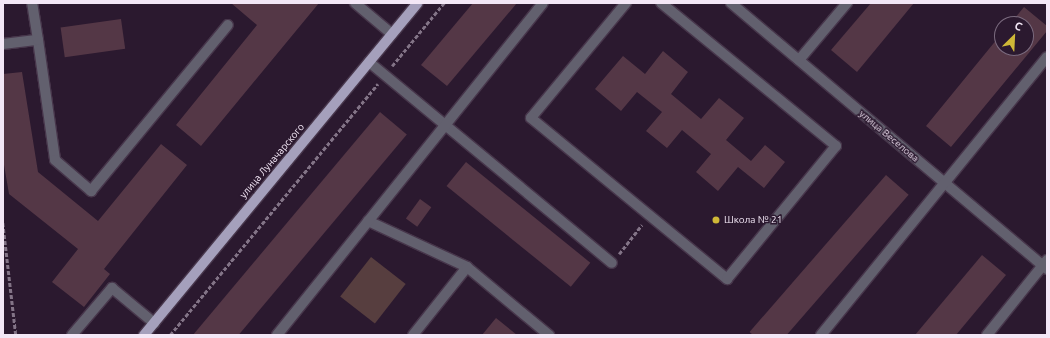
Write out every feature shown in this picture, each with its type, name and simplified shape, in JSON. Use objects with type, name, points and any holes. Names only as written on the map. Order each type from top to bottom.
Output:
[{"type":"main road","name":"улица Луначарского","points":[[144,335],[418,3]]},
{"type":"street","points":[[32,3],[55,160],[91,191],[228,25]]},
{"type":"street","points":[[355,3],[392,34]]},
{"type":"street","points":[[277,335],[543,3]]},
{"type":"street","points":[[626,3],[532,118],[727,279],[836,146],[663,3]]},
{"type":"street","name":"улица Веселова","points":[[732,3],[1045,265]]},
{"type":"street","points":[[799,60],[847,3]]},
{"type":"street","points":[[3,44],[38,40]]},
{"type":"street","points":[[822,335],[944,182],[1047,57]]},
{"type":"street","points":[[369,62],[612,263]]},
{"type":"street","points":[[368,222],[467,267],[545,334]]},
{"type":"street","points":[[987,335],[1045,265]]},
{"type":"street","points":[[413,335],[467,267]]},
{"type":"street","points":[[72,335],[112,288],[154,323]]},
{"type":"path","points":[[170,335],[444,3]]},
{"type":"path","points":[[612,263],[650,215]]},
{"type":"path","points":[[3,223],[16,335]]},
{"type":"shaded area","points":[[371,257],[406,284],[375,323],[340,296]]},
{"type":"building","points":[[231,3],[319,3],[201,146],[176,125],[257,25]]},
{"type":"building","points":[[473,3],[517,3],[447,86],[421,65]]},
{"type":"building","points":[[871,3],[914,3],[857,72],[831,50]]},
{"type":"building","points":[[1024,7],[1047,26],[1047,31],[1034,47],[1034,16],[1017,16]]},
{"type":"building","points":[[121,19],[125,49],[65,57],[61,27]]},
{"type":"building","points":[[994,43],[994,56],[1026,56],[951,147],[926,126]]},
{"type":"building","points":[[663,51],[688,72],[671,94],[701,119],[719,98],[744,118],[726,140],[751,161],[765,145],[785,162],[764,188],[738,167],[718,191],[696,172],[711,154],[682,130],[667,148],[646,131],[662,112],[637,92],[621,111],[595,89],[623,56],[645,74]]},
{"type":"building","points":[[22,72],[38,172],[98,221],[161,144],[187,165],[104,269],[110,274],[84,307],[52,282],[78,249],[9,194],[3,159],[3,74]]},
{"type":"building","points":[[380,112],[407,134],[239,335],[194,334]]},
{"type":"building","points":[[466,162],[590,263],[571,287],[446,186]]},
{"type":"building","points":[[886,175],[909,195],[787,335],[753,335],[750,332]]},
{"type":"building","points":[[420,199],[431,207],[417,227],[406,218]]},
{"type":"building","points":[[982,255],[1006,275],[956,335],[915,335]]},
{"type":"building","points":[[496,318],[517,335],[482,335]]},
{"type":"place","name":"Школа № 21","points":[[716,220]]}]
